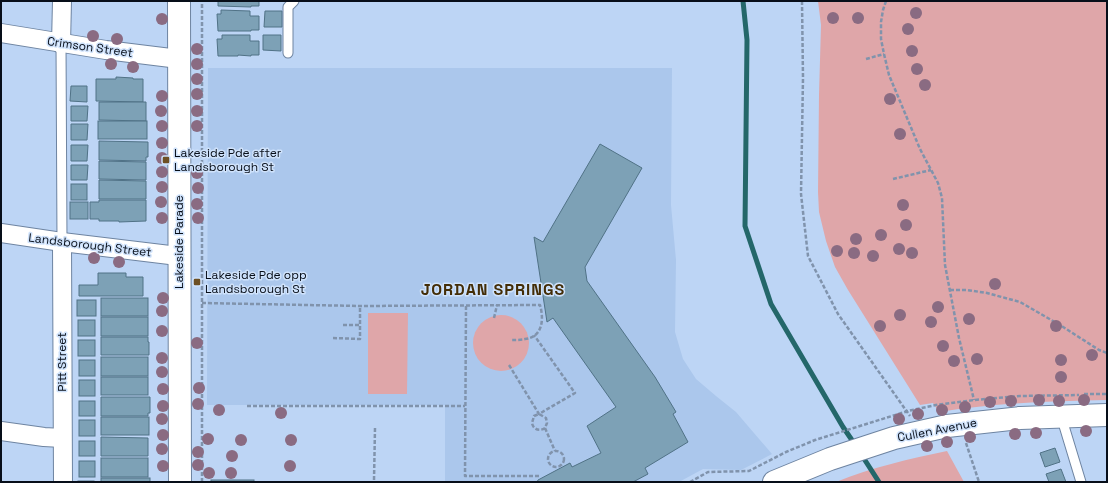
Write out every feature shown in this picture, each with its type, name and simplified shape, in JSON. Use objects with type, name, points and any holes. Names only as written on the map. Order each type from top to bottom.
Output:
[{"type":"street","points":[[61,44],[62,1]]},
{"type":"street","name":"Lakeside Parade","points":[[179,1],[178,256],[180,482]]},
{"type":"street","name":"Crimson Street","points":[[1,34],[61,44],[179,59]]},
{"type":"street","name":"Landsborough Street","points":[[1,233],[178,256]]},
{"type":"street","name":"Pitt Street","points":[[62,242],[62,482]]},
{"type":"street","name":"Cullen Avenue","points":[[774,482],[830,459],[894,438],[947,426],[1020,418],[1107,415]]},
{"type":"street","points":[[1,431],[62,438]]},
{"type":"lane","points":[[288,53],[288,7],[294,1]]},
{"type":"lane","points":[[61,44],[62,242]]},
{"type":"lane","points":[[1061,416],[1081,482]]},
{"type":"path","points":[[202,1],[202,482]]},
{"type":"path","points":[[802,1],[803,86],[801,194],[808,256],[838,314],[912,418]]},
{"type":"path","points":[[886,1],[881,22],[881,39],[884,54],[889,75],[897,95],[920,149],[938,183],[942,198],[944,265],[974,400]]},
{"type":"path","points":[[866,59],[884,54]]},
{"type":"path","points":[[893,180],[931,170]]},
{"type":"path","points":[[950,290],[967,290],[987,293],[1020,302],[1099,350],[1107,353]]},
{"type":"path","points":[[202,303],[360,306],[540,305],[542,313],[540,329],[534,335],[526,339],[512,340]]},
{"type":"path","points":[[494,318],[497,305]]},
{"type":"path","points":[[332,338],[360,339],[360,306]]},
{"type":"path","points":[[466,306],[465,476],[540,476]]},
{"type":"path","points":[[343,325],[360,325]]},
{"type":"path","points":[[534,335],[575,393],[534,416],[532,425],[538,430],[545,428]]},
{"type":"path","points":[[509,364],[539,414],[546,418],[547,423],[545,428],[555,451]]},
{"type":"path","points":[[247,406],[465,406]]},
{"type":"path","points":[[690,482],[708,472],[749,471],[786,452],[815,440],[882,419]]},
{"type":"path","points":[[374,480],[375,428]]},
{"type":"path","points":[[966,442],[979,482]]},
{"type":"path","points":[[555,451],[560,452],[564,456],[562,464],[557,467],[550,464],[548,460],[548,455],[555,451]]},
{"type":"shaded area","points":[[818,1],[1107,1],[1107,400],[981,406],[939,412],[933,403],[920,405],[848,290],[835,267],[826,241],[819,212],[818,192],[821,25]]},
{"type":"shaded area","points":[[208,68],[672,68],[671,205],[676,260],[675,332],[683,359],[696,379],[736,412],[772,454],[741,470],[703,469],[679,482],[445,482],[445,405],[207,405]]},
{"type":"shaded area","points":[[368,313],[408,313],[407,394],[368,394]]},
{"type":"shaded area","points":[[496,315],[506,315],[521,323],[527,332],[529,343],[527,354],[521,363],[506,371],[496,371],[485,366],[478,359],[473,348],[473,338],[478,327],[485,320]]},
{"type":"shaded area","points":[[947,451],[964,482],[836,482],[905,460]]},
{"type":"building","points":[[218,1],[259,1],[259,6],[218,6]]},
{"type":"building","points":[[221,10],[250,11],[250,16],[259,16],[259,30],[218,31],[217,14],[221,14]]},
{"type":"building","points":[[265,11],[282,11],[282,27],[264,27]]},
{"type":"building","points":[[222,35],[250,35],[250,41],[259,41],[259,55],[218,56],[217,39],[222,39]]},
{"type":"building","points":[[263,35],[281,35],[281,51],[263,50]]},
{"type":"building","points":[[116,77],[143,79],[143,102],[96,101],[96,79],[116,79]]},
{"type":"building","points":[[71,86],[87,86],[87,102],[70,101]]},
{"type":"building","points":[[99,102],[146,102],[146,121],[99,120]]},
{"type":"building","points":[[71,106],[88,106],[87,121],[71,121]]},
{"type":"building","points":[[98,121],[147,121],[147,139],[98,139]]},
{"type":"building","points":[[71,124],[88,124],[87,140],[71,140]]},
{"type":"building","points":[[99,141],[148,142],[148,157],[146,157],[146,161],[99,160]]},
{"type":"building","points":[[600,144],[642,168],[585,267],[587,281],[655,377],[676,412],[673,414],[688,442],[645,468],[648,474],[633,482],[537,482],[538,480],[570,463],[572,467],[601,453],[587,426],[616,407],[553,318],[547,322],[534,237],[543,242]]},
{"type":"building","points":[[71,145],[88,145],[87,161],[71,161]]},
{"type":"building","points":[[99,161],[146,162],[146,180],[99,179]]},
{"type":"building","points":[[71,165],[88,165],[87,180],[71,180]]},
{"type":"building","points":[[99,180],[146,181],[146,199],[99,199]]},
{"type":"building","points":[[71,184],[87,184],[87,200],[71,200]]},
{"type":"building","points":[[99,200],[146,200],[146,221],[119,222],[90,219],[90,202],[99,202]]},
{"type":"building","points":[[70,202],[88,202],[88,219],[70,219]]},
{"type":"building","points":[[98,273],[126,273],[126,277],[143,277],[143,296],[79,296],[79,285],[98,285]]},
{"type":"building","points":[[101,298],[148,298],[148,316],[101,316]]},
{"type":"building","points":[[77,300],[96,300],[96,316],[77,316]]},
{"type":"building","points":[[101,317],[148,317],[148,336],[101,336]]},
{"type":"building","points":[[78,320],[95,320],[95,336],[78,336]]},
{"type":"building","points":[[101,337],[148,337],[149,355],[101,355]]},
{"type":"building","points":[[78,340],[95,340],[95,356],[78,356]]},
{"type":"building","points":[[101,357],[148,357],[148,376],[101,376]]},
{"type":"building","points":[[79,360],[95,360],[95,376],[79,376]]},
{"type":"building","points":[[101,377],[148,377],[148,395],[101,395]]},
{"type":"building","points":[[79,380],[95,380],[95,396],[79,396]]},
{"type":"building","points":[[101,397],[150,397],[150,413],[148,413],[148,416],[101,416]]},
{"type":"building","points":[[79,401],[95,401],[95,416],[79,416]]},
{"type":"building","points":[[101,417],[149,417],[149,435],[101,435]]},
{"type":"building","points":[[79,420],[95,420],[95,436],[79,436]]},
{"type":"building","points":[[101,437],[148,438],[148,456],[101,456]]},
{"type":"building","points":[[79,441],[95,441],[95,456],[79,456]]},
{"type":"building","points":[[1055,448],[1060,462],[1045,467],[1040,453]]},
{"type":"building","points":[[101,458],[148,458],[148,477],[101,477]]},
{"type":"building","points":[[79,461],[95,461],[95,477],[79,477]]},
{"type":"building","points":[[1061,469],[1066,482],[1049,482],[1046,474]]},
{"type":"building","points":[[101,478],[150,478],[150,482],[101,482]]},
{"type":"building","points":[[211,480],[254,480],[254,482],[211,482]]},
{"type":"building","points":[[94,481],[94,482],[78,482]]},
{"type":"waterway","points":[[743,1],[747,40],[745,226],[771,304],[843,427],[856,446]]},
{"type":"waterway","points":[[861,454],[879,482]]},
{"type":"place","name":"Lakeside Pde after Landsborough St","points":[[166,160]]},
{"type":"place","name":"Lakeside Pde opp Landsborough St","points":[[197,282]]},
{"type":"district","name":"JORDAN SPRINGS","points":[[493,289]]}]
